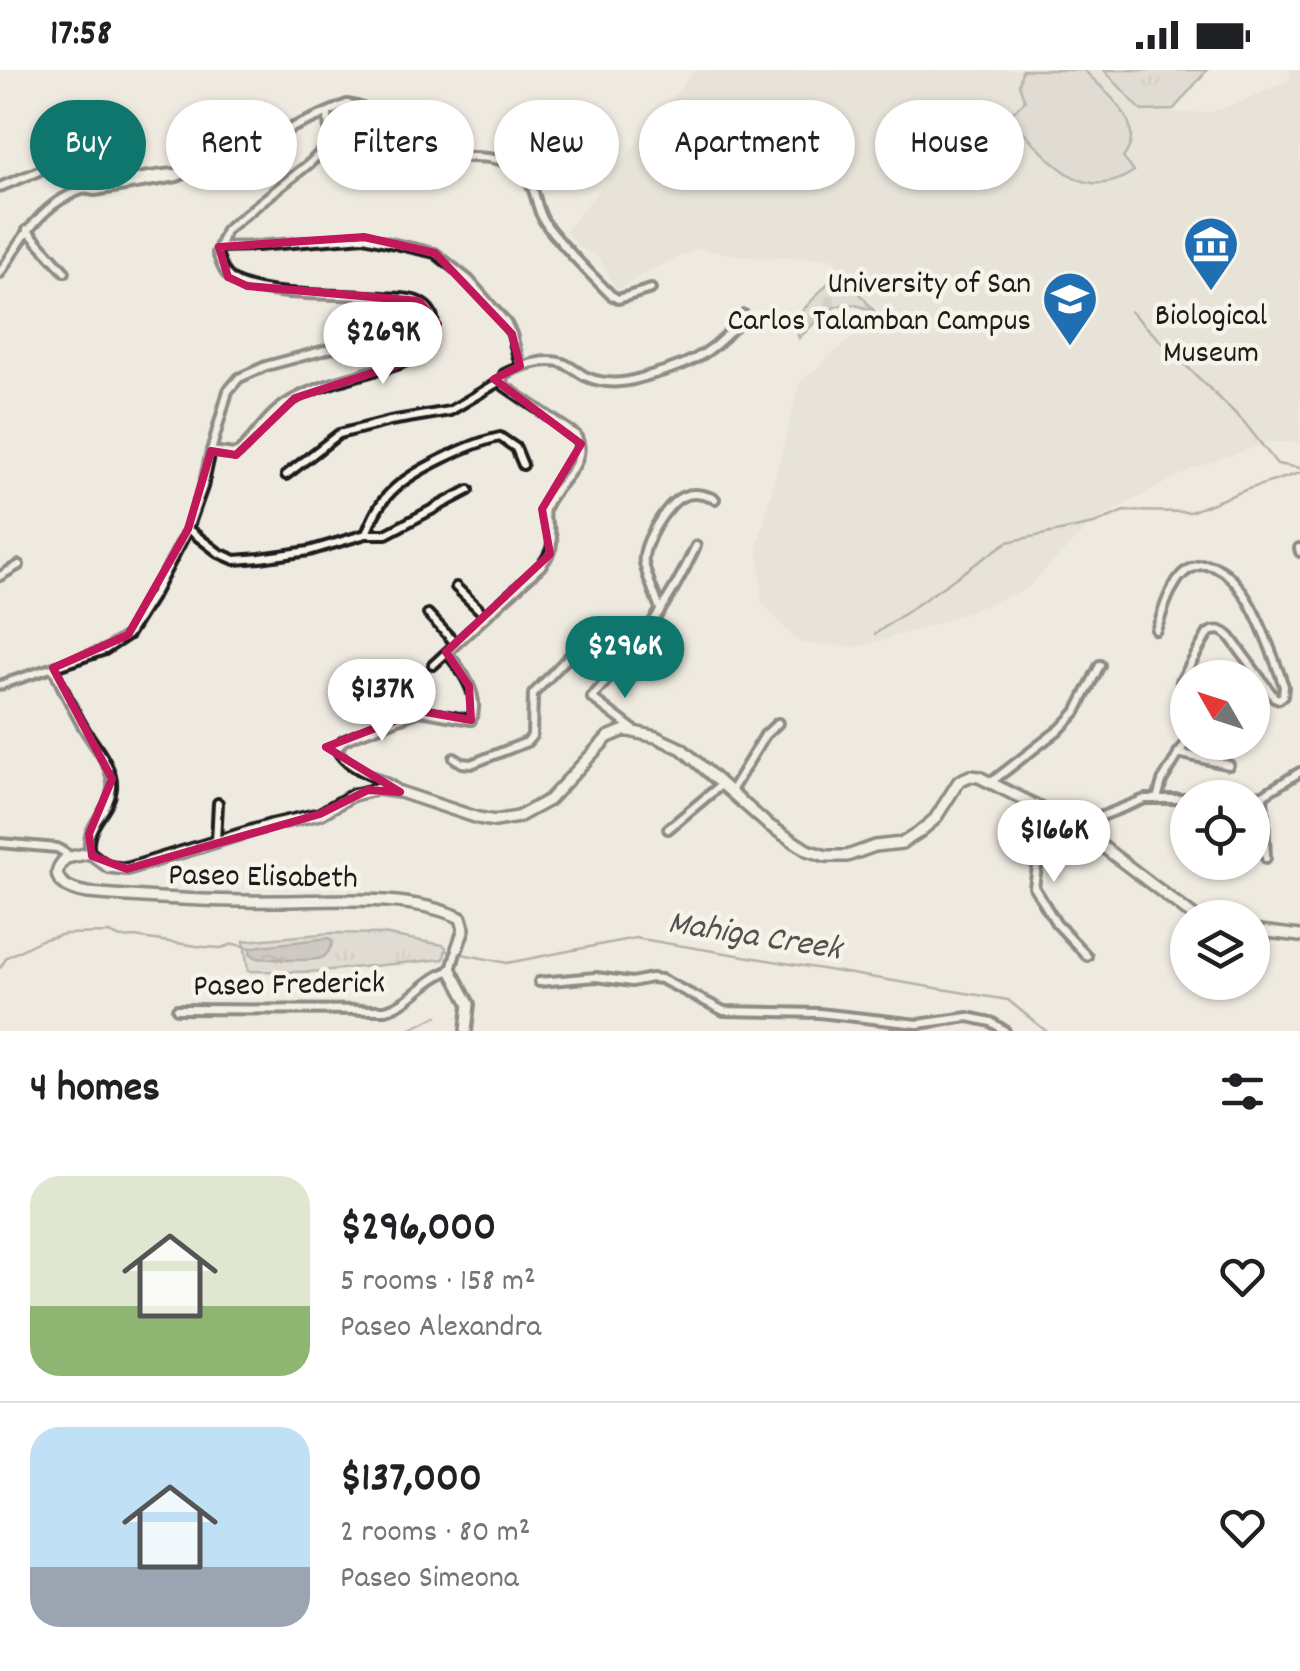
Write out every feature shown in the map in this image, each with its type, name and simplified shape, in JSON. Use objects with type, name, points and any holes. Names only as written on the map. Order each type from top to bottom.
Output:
[{"type":"street","points":[[0,273],[28,230],[49,207],[83,189],[94,184],[186,173],[317,118]]},
{"type":"street","points":[[211,451],[239,452],[273,412],[295,398],[403,363],[414,356],[434,329],[426,306],[418,301],[270,290],[228,277],[217,253],[226,230],[317,154]]},
{"type":"street","points":[[474,157],[506,161],[528,179],[545,224],[611,295],[618,298],[650,289]]},
{"type":"street","points":[[0,187],[30,175]]},
{"type":"street","points":[[28,230],[64,272]]},
{"type":"street","points":[[219,246],[364,237],[435,253],[469,280],[507,324],[520,366]]},
{"type":"street","points":[[433,665],[550,554],[553,546],[544,513],[546,504],[568,477],[580,454],[581,444],[576,436],[504,386],[504,374],[520,366],[562,363],[582,376],[622,384],[696,360],[727,337],[744,315]]},
{"type":"street","points":[[0,685],[105,650],[128,635],[188,530],[204,487],[228,391],[239,378],[266,366],[385,334]]},
{"type":"street","points":[[286,475],[339,434],[450,411],[502,380]]},
{"type":"street","points":[[366,534],[380,504],[392,490],[470,446],[500,436],[516,448],[523,465]]},
{"type":"street","points":[[188,530],[235,560],[260,558],[366,534],[386,534],[469,490]]},
{"type":"street","points":[[661,610],[644,560],[646,546],[679,496],[696,493],[716,499]]},
{"type":"street","points":[[634,731],[591,696],[632,654],[677,587],[696,546]]},
{"type":"street","points":[[1156,630],[1169,594],[1184,572],[1203,564],[1214,565],[1232,576],[1246,597],[1284,686],[1279,698],[1270,692]]},
{"type":"street","points":[[0,576],[19,566]]},
{"type":"street","points":[[456,587],[485,616]]},
{"type":"street","points":[[428,614],[455,644]]},
{"type":"street","points":[[1193,660],[1208,633],[1214,630],[1230,637],[1247,660]]},
{"type":"street","points":[[454,758],[471,764],[527,742],[532,736],[533,694],[573,652],[584,654],[610,678]]},
{"type":"street","points":[[400,792],[349,763],[338,749],[354,736],[420,711],[470,720],[475,709],[469,686],[463,671],[446,653]]},
{"type":"street","points":[[990,782],[1062,728],[1082,702],[1100,664]]},
{"type":"street","points":[[53,668],[112,780],[107,803],[89,834],[90,853],[104,866],[122,869],[320,814],[353,794],[378,788],[478,818],[518,817],[549,800],[608,737],[620,731],[634,731],[682,750],[767,824],[807,850],[826,856],[847,856],[918,834],[935,819],[953,787],[963,778],[979,778],[1073,824],[1173,900]]},
{"type":"street","points":[[668,829],[727,787],[778,723]]},
{"type":"street","points":[[1157,799],[1174,760]]},
{"type":"street","points":[[1208,760],[1229,765]]},
{"type":"street","points":[[1270,789],[1300,772]]},
{"type":"street","points":[[1073,824],[1135,802],[1170,799]]},
{"type":"street","points":[[216,841],[218,804]]},
{"type":"street","points":[[1046,810],[1034,888],[1056,922],[1087,956]]},
{"type":"street","points":[[1087,833],[1092,820]]},
{"type":"street","points":[[0,843],[57,848],[71,856],[90,853]]},
{"type":"street","name":"Paseo Elisabeth","points":[[71,856],[60,863],[58,877],[63,884],[81,892],[273,902],[377,901],[461,918],[464,929],[451,970]]},
{"type":"street","points":[[1270,932],[1300,936]]},
{"type":"street","points":[[451,970],[468,998],[466,1031]]},
{"type":"street","name":"Paseo Frederick","points":[[177,1010],[386,1010],[451,970]]},
{"type":"street","points":[[539,982],[596,977],[622,982],[661,979],[724,1011],[819,1013],[918,1024],[968,1017],[991,1022],[1005,1031]]},
{"type":"highlighted area","points":[[364,237],[435,253],[512,334],[520,366],[494,379],[581,444],[542,509],[550,554],[446,652],[469,686],[471,720],[420,711],[326,747],[400,792],[368,790],[320,814],[127,869],[92,856],[89,834],[112,779],[53,668],[128,635],[188,529],[211,451],[236,455],[295,398],[403,363],[438,324],[419,301],[247,286],[228,277],[219,247]]},
{"type":"shaded area","name":"University of San Carlos Talamban Campus","points":[[695,70],[1104,70],[1142,111],[1207,113],[1288,81],[1291,70],[1300,70],[1300,442],[1268,442],[1189,470],[1093,522],[1026,589],[939,623],[859,647],[800,643],[762,603],[758,545],[800,382],[881,313],[832,258],[748,257],[698,248],[616,290],[600,258],[580,248],[566,231],[599,190],[619,190],[619,165],[639,140],[639,190],[855,190],[855,100],[671,100]]},
{"type":"green space","points":[[1022,70],[1084,70],[1113,99],[1128,122],[1130,145],[1123,158],[1134,171],[1115,181],[1097,184],[1064,171],[1024,132],[1025,101],[1019,85]]},
{"type":"green space","points":[[1104,70],[1207,70],[1173,110],[1142,111]]},
{"type":"green space","points":[[840,270],[876,313],[851,304],[842,305],[825,313],[799,338],[793,321]]},
{"type":"green space","points":[[332,933],[383,934],[443,945],[444,959],[310,972],[248,971],[244,941]]},
{"type":"water","points":[[329,938],[333,942],[330,949],[317,959],[257,958],[250,953],[251,948],[260,946]]},
{"type":"waterway","points":[[1130,311],[1244,422],[1277,464],[1300,468]]},
{"type":"waterway","points":[[875,634],[1007,542],[1094,524],[1124,511],[1190,512],[1300,473]]},
{"type":"waterway","points":[[0,968],[7,957],[41,940],[65,934],[109,933],[121,938],[204,947],[234,944],[251,948]]},
{"type":"waterway","name":"Mahiga Creek","points":[[447,951],[507,963],[635,938],[1008,1000],[1046,1031]]},
{"type":"waterway","points":[[407,1031],[437,1016]]},
{"type":"place","name":"Biological Museum","points":[[1211,293]]},
{"type":"place","name":"University of San Carlos Talamban Campus","points":[[1070,348]]}]
